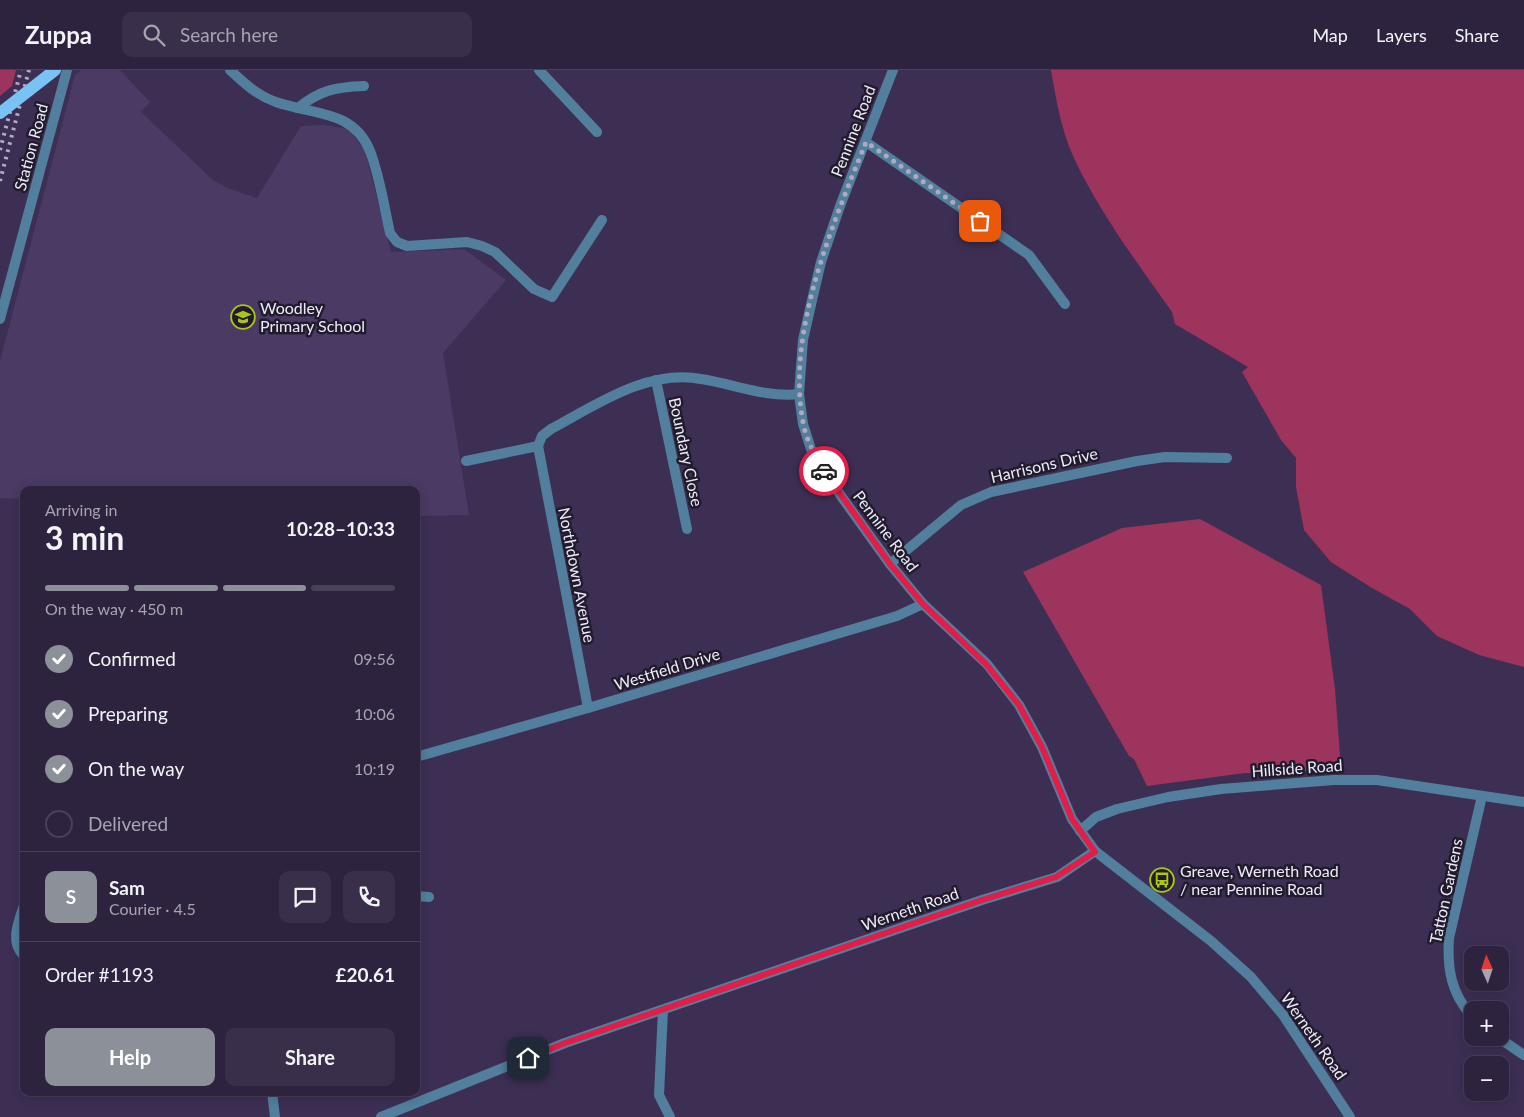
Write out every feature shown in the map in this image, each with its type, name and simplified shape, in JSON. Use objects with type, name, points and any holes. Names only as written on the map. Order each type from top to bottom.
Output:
[{"type":"main road","points":[[0,113],[55,70]]},
{"type":"street","name":"Station Road","points":[[0,319],[67,70]]},
{"type":"street","points":[[230,70],[255,92],[276,102],[337,116],[350,124],[362,137],[370,150],[390,233],[397,242],[407,246],[467,242],[482,246],[494,252],[534,289],[552,297],[602,220]]},
{"type":"street","points":[[539,70],[597,132]]},
{"type":"street","name":"Pennine Road","points":[[893,70],[821,262],[803,340],[799,394],[803,424],[811,449],[841,496],[890,564],[923,604],[986,664],[1019,705],[1032,725],[1060,794],[1080,831],[1095,852]]},
{"type":"street","points":[[298,108],[313,96],[338,87],[364,86]]},
{"type":"street","points":[[866,142],[1028,255],[1065,304]]},
{"type":"street","points":[[466,460],[538,446],[542,436],[551,429],[632,387],[656,380],[678,377],[700,378],[770,394],[799,394]]},
{"type":"street","name":"Boundary Close","points":[[656,380],[687,529]]},
{"type":"street","name":"Northdown Avenue","points":[[538,446],[588,708]]},
{"type":"street","name":"Harrisons Drive","points":[[890,564],[961,505],[991,492],[1137,461],[1165,457],[1228,458]]},
{"type":"street","name":"Westfield Drive","points":[[420,756],[897,616],[923,604]]},
{"type":"street","name":"Hillside Road","points":[[1080,831],[1096,817],[1117,809],[1168,797],[1278,783],[1377,780],[1524,802]]},
{"type":"street","name":"Tatton Gardens","points":[[1464,1003],[1450,980],[1449,938],[1482,796]]},
{"type":"street","name":"Werneth Road","points":[[382,1117],[565,1043],[982,900],[1056,877],[1095,852],[1211,941],[1251,977],[1283,1014],[1350,1117]]},
{"type":"street","points":[[420,896],[429,897]]},
{"type":"street","points":[[20,917],[15,933],[20,952]]},
{"type":"street","points":[[663,1010],[659,1095],[670,1117]]},
{"type":"street","points":[[1509,1045],[1524,1055]]},
{"type":"street","points":[[273,1096],[276,1117]]},
{"type":"shaded area","points":[[0,70],[16,70],[12,86],[0,96]]},
{"type":"shaded area","name":"Woodley Primary School","points":[[81,70],[120,70],[150,102],[141,112],[213,180],[227,188],[257,198],[301,126],[324,125],[349,129],[365,151],[391,252],[464,249],[506,280],[443,353],[469,515],[420,516],[420,486],[20,486],[20,499],[0,498],[0,361],[75,75]]},
{"type":"shaded area","points":[[1051,70],[1524,70],[1524,667],[1479,655],[1437,636],[1410,609],[1331,562],[1304,530],[1296,487],[1296,458],[1281,440],[1242,372],[1248,367],[1175,324],[1172,312],[1106,217],[1083,177],[1062,125]]},
{"type":"shaded area","points":[[1200,519],[1321,585],[1335,689],[1341,768],[1272,774],[1245,773],[1147,786],[1134,759],[1129,756],[1023,572],[1122,528]]},
{"type":"railway","points":[[0,150],[21,70]]},
{"type":"railway","points":[[0,181],[29,70]]},
{"type":"way so far","points":[[824,471],[811,449],[803,424],[799,394],[803,340],[821,262],[840,206],[866,142],[980,221]]},
{"type":"place","name":"Woodley Primary School","points":[[243,317]]},
{"type":"place","name":"Greave, Werneth Road / near Pennine Road","points":[[1162,880]]},
{"type":"route","points":[[528,1058],[565,1043],[982,900],[1056,877],[1095,852],[1072,819],[1032,725],[1019,705],[986,664],[923,604],[890,564],[824,471]]}]
